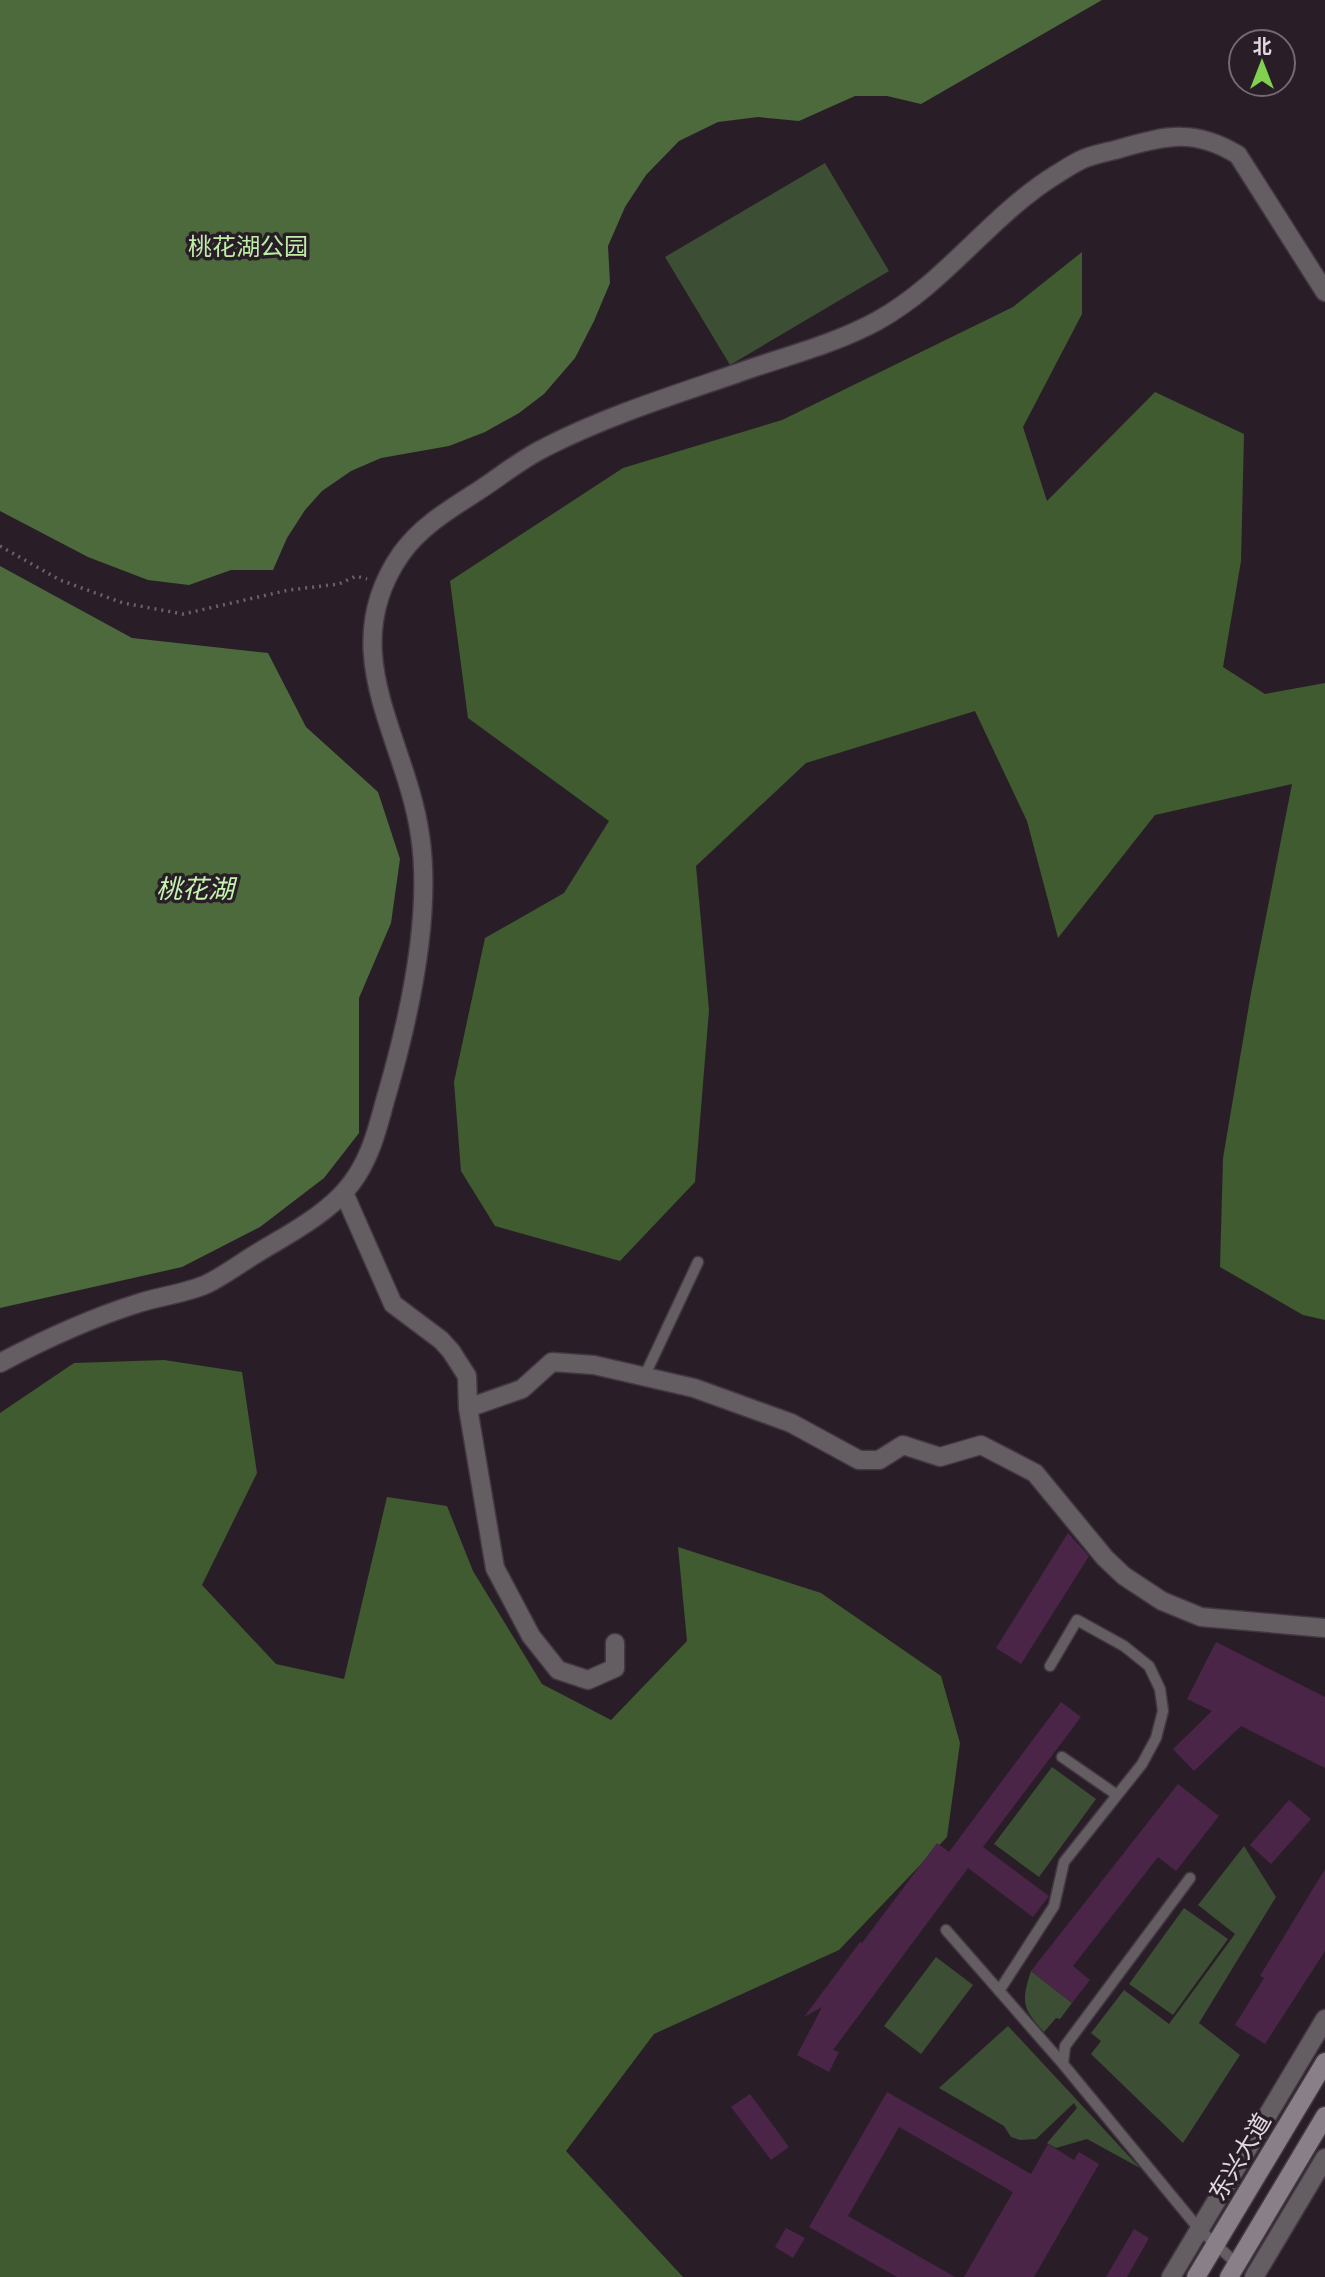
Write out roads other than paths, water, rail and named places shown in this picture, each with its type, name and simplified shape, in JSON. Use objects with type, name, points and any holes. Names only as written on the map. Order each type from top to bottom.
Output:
[{"type":"main road","name":"东兴大道","points":[[1196,2277],[1325,2062]]},
{"type":"main road","points":[[1233,2270],[1325,2116]]},
{"type":"street","points":[[0,1363],[67,1329],[106,1314],[205,1285],[321,1213],[344,1193],[363,1166],[376,1133],[404,1037],[422,918],[424,866],[416,811],[374,677],[372,634],[382,592],[401,554],[430,523],[543,448],[634,408],[832,341],[874,323],[932,282],[1028,192],[1081,160],[1161,137],[1194,137],[1224,146],[1238,155],[1325,292]]},
{"type":"street","points":[[344,1193],[393,1304],[441,1340],[460,1363],[467,1377],[468,1408],[495,1568],[531,1636],[558,1670],[588,1680],[615,1668],[615,1643]]},
{"type":"street","points":[[468,1408],[522,1389],[552,1362],[594,1365],[695,1388],[791,1423],[859,1460],[879,1460],[903,1445],[940,1457],[981,1445],[1035,1473],[1105,1559],[1124,1576],[1162,1601],[1201,1617],[1325,1628]]},
{"type":"street","points":[[1171,2277],[1325,2019]]},
{"type":"street","points":[[1298,2065],[1325,2044]]},
{"type":"street","points":[[1254,2277],[1325,2158]]},
{"type":"lane","points":[[645,1375],[698,1262]]},
{"type":"lane","points":[[999,1991],[1054,1906],[1064,1862],[1142,1764],[1156,1738],[1163,1711],[1160,1689],[1149,1666],[1124,1646],[1077,1620],[1050,1665]]},
{"type":"lane","points":[[1062,1757],[1117,1795]]},
{"type":"lane","points":[[1063,2064],[1065,2046],[1190,1878]]},
{"type":"lane","points":[[946,1930],[1063,2064],[1199,2230],[1216,2244],[1233,2270]]},
{"type":"water","points":[[0,0],[1102,0],[921,104],[887,96],[855,96],[799,121],[758,117],[718,122],[679,141],[646,175],[625,207],[608,246],[610,283],[594,321],[575,358],[544,394],[519,413],[485,432],[449,446],[381,458],[351,471],[322,491],[305,510],[287,538],[273,570],[231,570],[189,585],[148,580],[88,557],[0,511]]},
{"type":"water","name":"桃花湖","points":[[0,566],[132,638],[268,653],[306,727],[378,792],[400,859],[391,923],[359,998],[359,1133],[324,1178],[260,1227],[182,1267],[0,1308]]},
{"type":"park label","name":"桃花湖公园","points":[[248,247]]}]
